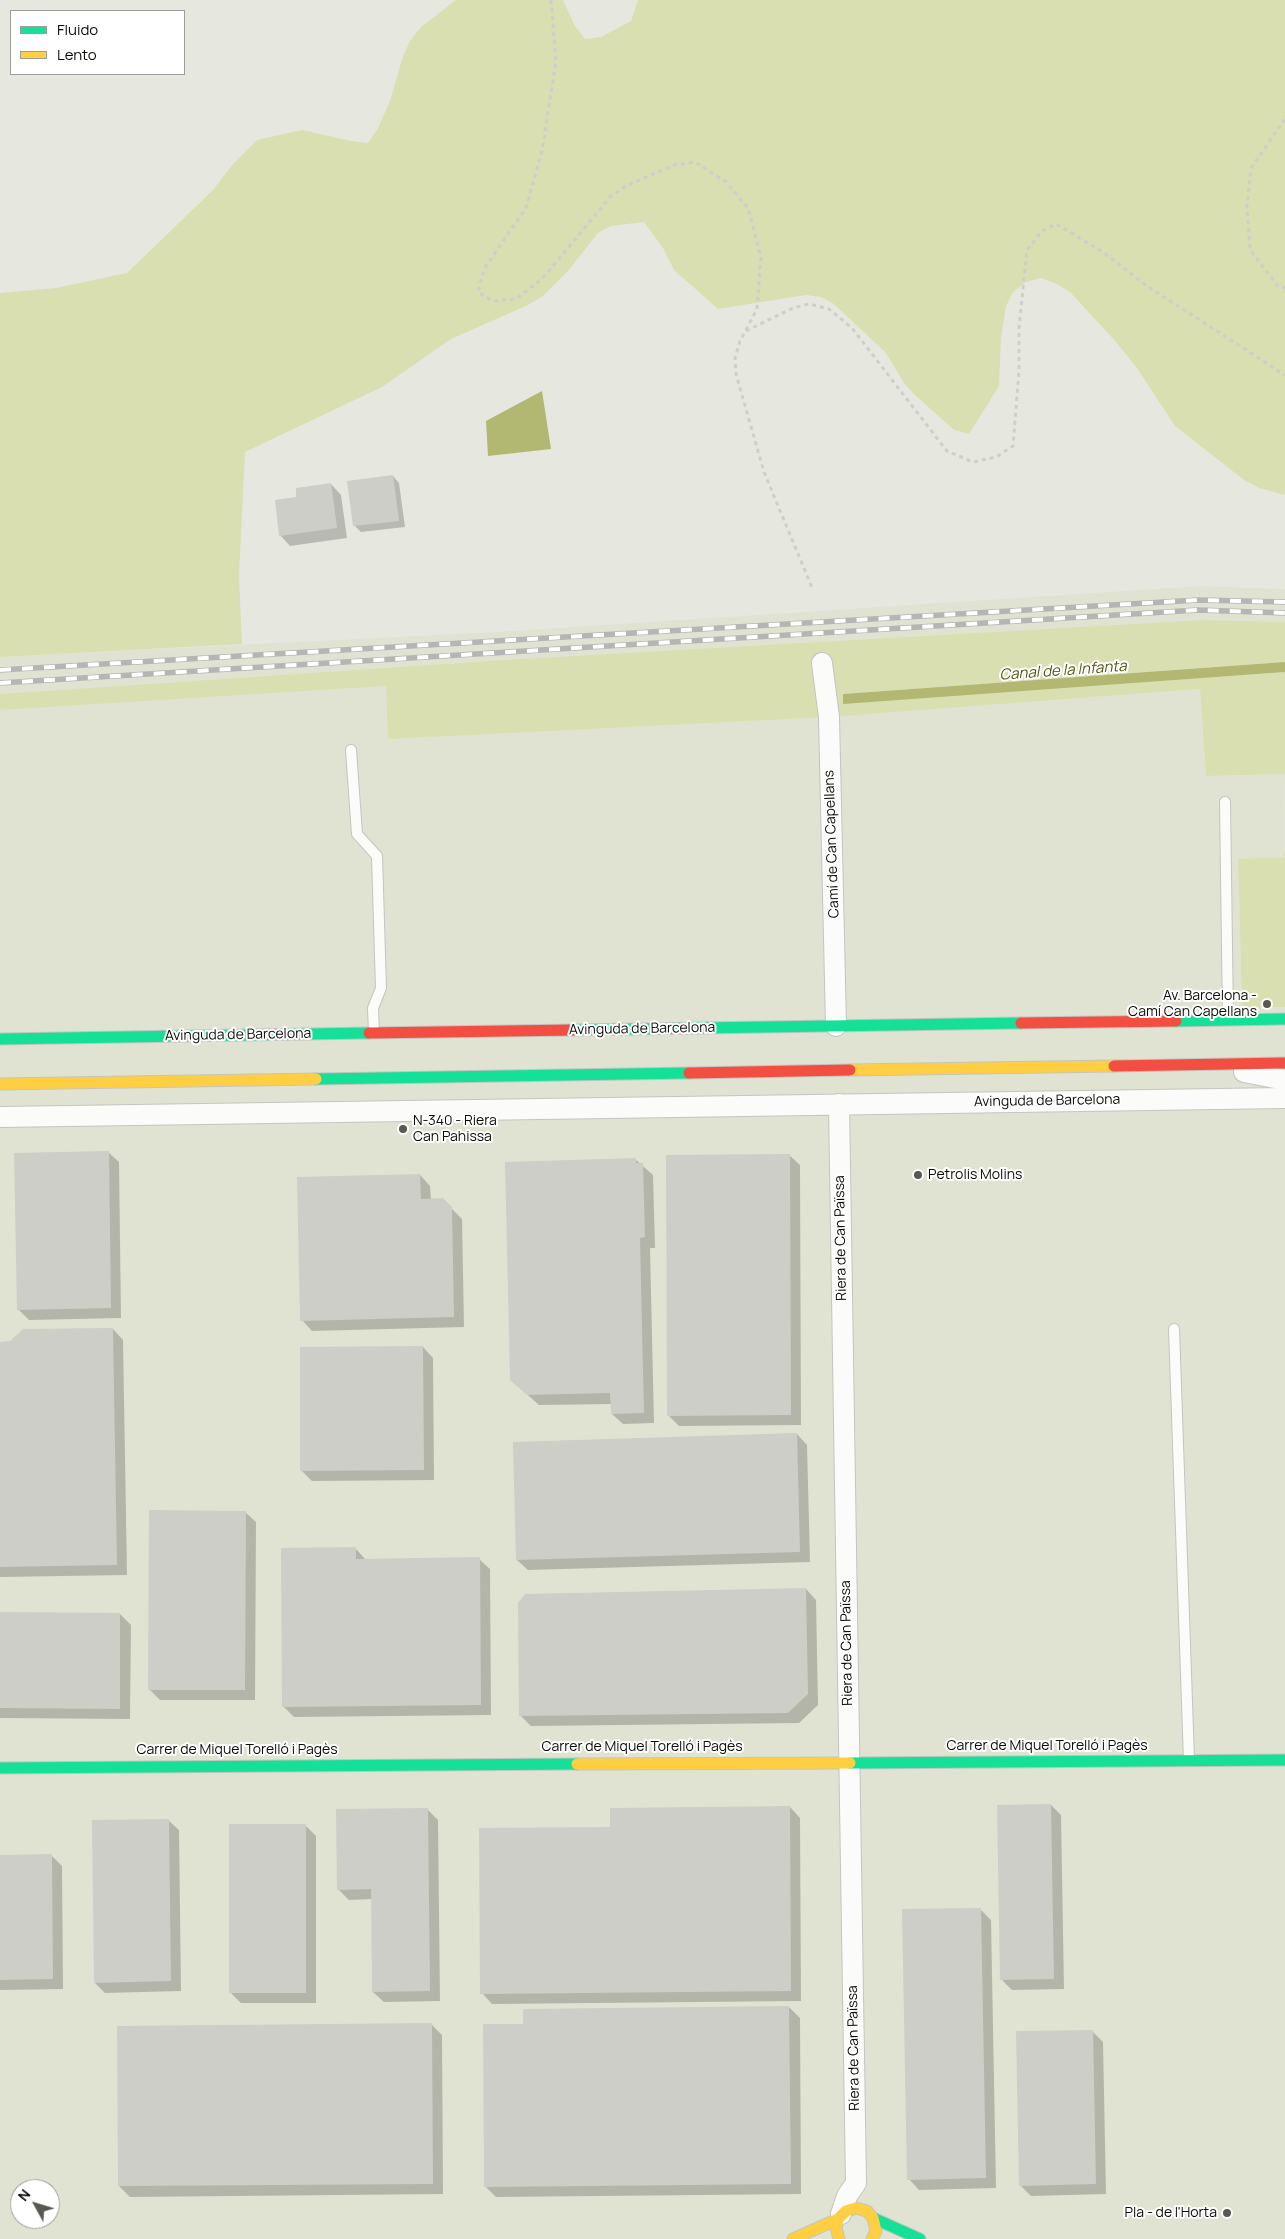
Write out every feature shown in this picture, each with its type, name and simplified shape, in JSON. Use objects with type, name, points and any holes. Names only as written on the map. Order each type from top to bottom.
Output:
[{"type":"street","name":"Camí de Can Capellans","points":[[822,663],[829,717],[836,1026]]},
{"type":"street","name":"Avinguda de Barcelona","points":[[0,1039],[1285,1019]]},
{"type":"street","points":[[0,1084],[1285,1063]]},
{"type":"street","points":[[1210,1064],[1285,1080]]},
{"type":"street","name":"Avinguda de Barcelona","points":[[0,1117],[1285,1098]]},
{"type":"street","name":"Riera de Can Païssa","points":[[839,1104],[856,2183],[847,2196],[840,2216]]},
{"type":"street","name":"Carrer de Miquel Torelló i Pagès","points":[[0,1768],[1285,1760]]},
{"type":"street","name":"Riera de Can Païssa","points":[[856,2183],[863,2192],[872,2217]]},
{"type":"street","points":[[793,2239],[840,2216],[850,2208],[863,2209],[872,2217],[920,2239]]},
{"type":"street","points":[[839,2239],[836,2228],[840,2216]]},
{"type":"street","points":[[872,2217],[876,2231],[872,2239]]},
{"type":"lane","points":[[351,750],[357,834],[377,856],[381,988],[374,1008],[374,1033]]},
{"type":"lane","points":[[1225,802],[1228,1020]]},
{"type":"lane","points":[[1174,1329],[1189,1761]]},
{"type":"path","points":[[551,0],[556,61],[542,151],[526,208],[484,269],[478,292],[493,301],[516,299],[542,278],[610,196],[628,185],[674,165],[695,162],[726,182],[748,208],[761,257],[757,309],[735,358],[736,374],[764,472],[813,590]]},
{"type":"path","points":[[1285,119],[1252,168],[1247,206],[1250,250],[1278,286],[1285,288]]},
{"type":"path","points":[[746,331],[793,308],[809,304],[829,309],[852,328],[947,451],[973,462],[996,457],[1013,446],[1019,371],[1019,328],[1027,250],[1042,230],[1056,224],[1103,252],[1147,286],[1285,375]]},
{"type":"shaded area","points":[[456,0],[563,0],[575,26],[585,39],[601,37],[631,21],[638,0],[1285,0],[1285,495],[1259,488],[1244,480],[1175,426],[1137,368],[1116,342],[1070,292],[1057,284],[1041,278],[1026,282],[1013,292],[1006,306],[1001,338],[999,386],[969,434],[954,430],[915,395],[904,383],[886,353],[834,304],[821,297],[806,295],[718,309],[674,270],[663,248],[644,222],[611,226],[598,233],[568,271],[543,296],[528,305],[451,339],[382,387],[245,452],[239,576],[242,644],[0,657],[0,293],[56,288],[127,273],[213,190],[233,164],[257,140],[302,130],[368,143],[377,130],[390,101],[403,56],[410,41],[421,27]]},
{"type":"shaded area","points":[[542,391],[551,449],[488,456],[486,421]]},
{"type":"shaded area","points":[[1200,586],[1285,589],[1285,622],[1202,620],[503,660],[0,694],[0,657],[496,632]]},
{"type":"shaded area","points":[[1202,620],[1285,622],[1285,662],[843,694],[843,703],[1285,672],[1285,774],[1206,776],[1200,689],[829,717],[388,739],[386,686],[0,710],[0,694],[503,660]]},
{"type":"shaded area","points":[[1285,662],[1285,672],[843,704],[843,694]]},
{"type":"shaded area","points":[[386,686],[388,738],[829,717],[1200,689],[1206,776],[1285,774],[1284,857],[1238,860],[1242,1008],[1285,1007],[1285,2239],[0,2239],[0,710]]},
{"type":"shaded area","points":[[1285,845],[1285,1007],[1242,1008],[1238,859],[1284,857]]},
{"type":"building","points":[[393,475],[399,521],[353,526],[347,481]]},
{"type":"building","points":[[331,483],[337,528],[279,536],[275,500],[296,497],[296,488]]},
{"type":"building","points":[[109,1151],[111,1308],[17,1310],[14,1153]]},
{"type":"building","points":[[790,1154],[791,1415],[667,1416],[666,1155]]},
{"type":"building","points":[[636,1158],[636,1163],[643,1163],[645,1237],[640,1238],[644,1413],[611,1414],[610,1393],[527,1395],[510,1380],[505,1162]]},
{"type":"building","points":[[420,1174],[421,1199],[443,1198],[452,1207],[454,1317],[300,1321],[297,1177]]},
{"type":"building","points":[[113,1328],[117,1565],[0,1567],[0,1342],[10,1341],[23,1329]]},
{"type":"building","points":[[423,1346],[424,1470],[300,1471],[300,1347]]},
{"type":"building","points":[[797,1433],[800,1552],[516,1560],[513,1442]]},
{"type":"building","points":[[149,1510],[246,1511],[245,1690],[148,1690]]},
{"type":"building","points":[[356,1547],[356,1559],[480,1557],[481,1705],[282,1707],[281,1548]]},
{"type":"building","points":[[806,1588],[808,1694],[788,1713],[519,1716],[518,1603],[525,1594]]},
{"type":"building","points":[[0,1612],[120,1613],[120,1709],[0,1708]]},
{"type":"building","points":[[1051,1804],[1054,1979],[1000,1980],[997,1805]]},
{"type":"building","points":[[790,1806],[791,1991],[480,1994],[479,1828],[610,1827],[610,1808]]},
{"type":"building","points":[[428,1808],[430,1991],[372,1992],[371,1889],[337,1890],[336,1809]]},
{"type":"building","points":[[169,1819],[171,1981],[94,1983],[92,1820]]},
{"type":"building","points":[[229,1824],[306,1824],[306,1993],[229,1993]]},
{"type":"building","points":[[52,1854],[53,1979],[0,1980],[0,1855]]},
{"type":"building","points":[[981,1908],[986,2178],[907,2180],[902,1909]]},
{"type":"building","points":[[789,2006],[791,2184],[484,2187],[483,2024],[523,2024],[523,2009]]},
{"type":"building","points":[[432,2023],[433,2184],[118,2186],[117,2026]]},
{"type":"building","points":[[1093,2030],[1096,2184],[1019,2186],[1016,2031]]},
{"type":"railway","points":[[0,670],[1198,600],[1285,602]]},
{"type":"railway","points":[[0,683],[1198,610],[1285,613]]},
{"type":"traffic: fast","points":[[1176,1021],[1285,1019]]},
{"type":"traffic: fast","points":[[573,1030],[1021,1023]]},
{"type":"traffic: fast","points":[[0,1039],[369,1033]]},
{"type":"traffic: fast","points":[[316,1079],[689,1073]]},
{"type":"traffic: fast","points":[[850,1763],[1285,1760]]},
{"type":"traffic: fast","points":[[0,1768],[577,1764]]},
{"type":"traffic: fast","points":[[873,2218],[920,2239]]},
{"type":"traffic: slow","points":[[850,1070],[1114,1066]]},
{"type":"traffic: slow","points":[[0,1084],[316,1079]]},
{"type":"traffic: slow","points":[[577,1764],[850,1763]]},
{"type":"traffic: slow","points":[[839,2239],[836,2228],[838,2219],[846,2211],[856,2208],[867,2211],[873,2218],[876,2231],[872,2239]]},
{"type":"traffic: slow","points":[[793,2239],[838,2219]]},
{"type":"traffic: jam","points":[[1021,1023],[1176,1021]]},
{"type":"traffic: jam","points":[[369,1033],[573,1030]]},
{"type":"traffic: jam","points":[[1114,1066],[1285,1063]]},
{"type":"traffic: jam","points":[[689,1073],[850,1070]]},
{"type":"place","name":"Av. Barcelona - Camí Can Capellans","points":[[1267,1004]]},
{"type":"place","name":"N-340 - Riera Can Pahissa","points":[[403,1129]]},
{"type":"place","name":"Petrolis Molins","points":[[918,1175]]},
{"type":"place","name":"Pla - de l'Horta","points":[[1227,2213]]},
{"type":"water label","name":"Canal de la Infanta","points":[[1063,671]]}]
